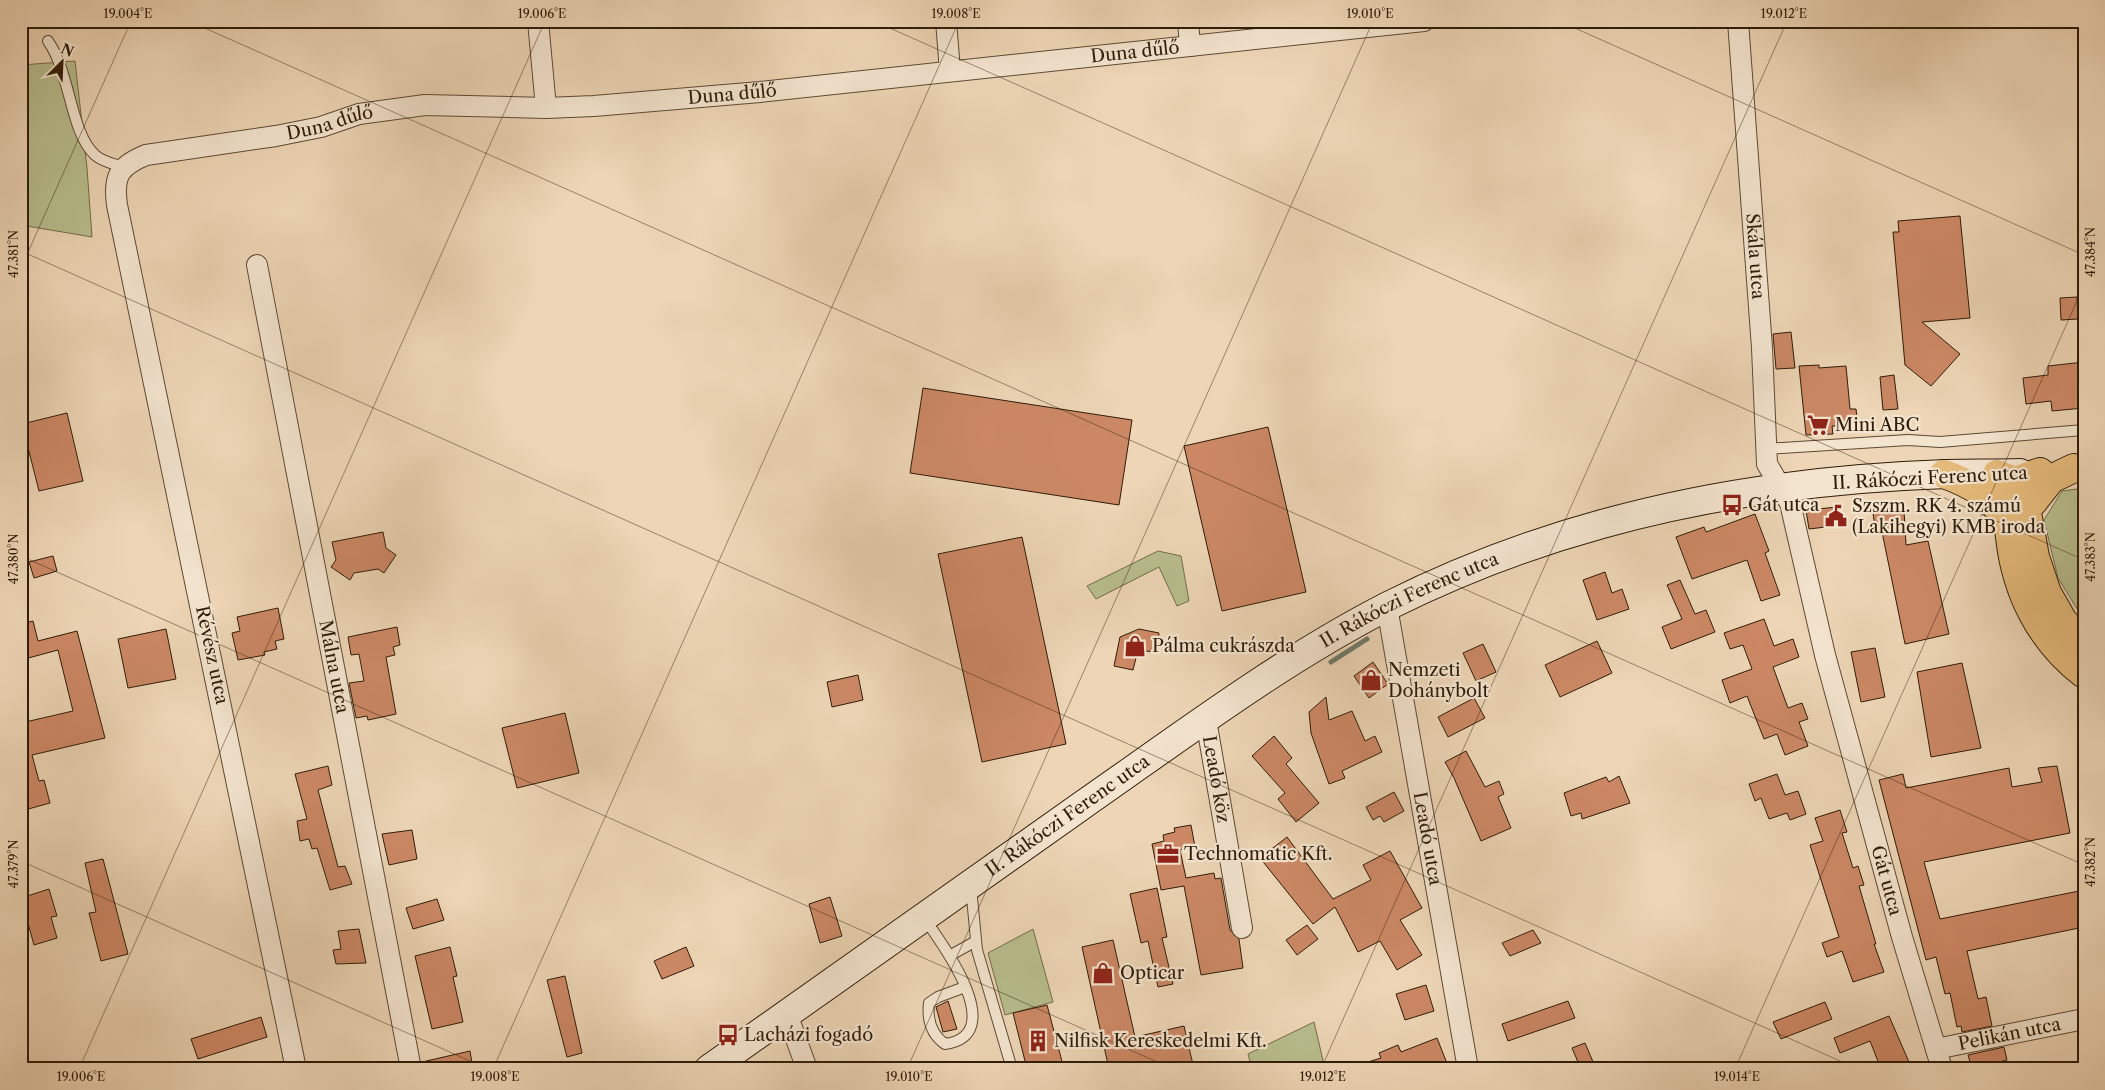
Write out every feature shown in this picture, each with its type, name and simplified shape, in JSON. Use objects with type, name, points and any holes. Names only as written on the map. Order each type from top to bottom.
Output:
[{"type":"highway","points":[[2079,468],[2051,479],[2017,514],[2012,556],[2018,578],[2035,620],[2065,659],[2084,674]]},
{"type":"highway","points":[[2040,472],[2006,478],[2007,499],[2017,514],[2048,593],[2063,622],[2084,644]]},
{"type":"highway","points":[[1944,474],[1972,484],[1991,499],[2017,514]]},
{"type":"main road","name":"II. Rákóczi Ferenc utca","points":[[2040,472],[2079,468]]},
{"type":"main road","name":"II. Rákóczi Ferenc utca","points":[[709,1069],[971,884],[1289,664],[1387,607],[1446,579],[1500,558],[1598,525],[1657,510],[1781,488],[1944,474],[2006,478]]},
{"type":"street","points":[[538,21],[546,108]]},
{"type":"street","points":[[946,21],[950,71]]},
{"type":"street","points":[[1188,21],[1190,46]]},
{"type":"street","name":"Duna dűlő","points":[[123,167],[146,155],[276,136],[320,127],[359,114],[425,105],[546,108],[760,92],[1190,46],[1316,27],[1424,21]]},
{"type":"street","name":"Skála utca","points":[[1738,21],[1762,348],[1765,449],[1767,464],[1781,488]]},
{"type":"street","name":"Révész utca","points":[[123,167],[115,188],[296,1069]]},
{"type":"street","name":"Málna utca","points":[[257,265],[411,1069]]},
{"type":"street","name":"Gát utca","points":[[1781,488],[1790,503],[1825,655],[1902,937],[1942,1069]]},
{"type":"street","name":"Leadó utca","points":[[1387,607],[1468,1069]]},
{"type":"street","name":"Leadó köz","points":[[1206,720],[1242,928]]},
{"type":"street","points":[[786,1014],[808,1069]]},
{"type":"street","name":"Pelikán utca","points":[[1936,1049],[2084,1019]]},
{"type":"lane","points":[[48,41],[57,54],[65,74],[82,138],[99,158],[123,167]]},
{"type":"lane","points":[[1765,449],[1908,440],[1940,442],[2084,430]]},
{"type":"lane","points":[[971,884],[977,950],[1012,1069]]},
{"type":"lane","points":[[924,918],[950,955],[965,987],[971,1000],[971,1024],[965,1037],[945,1044],[936,1037],[930,1025],[928,1003],[938,996],[965,987]]},
{"type":"lane","points":[[950,955],[976,941]]},
{"type":"green space","points":[[75,61],[87,168],[92,237],[21,225],[21,65]]},
{"type":"green space","points":[[2084,488],[2084,620],[2058,578],[2044,520],[2062,491]]},
{"type":"green space","points":[[1158,551],[1181,556],[1189,601],[1177,606],[1159,567],[1096,599],[1087,586]]},
{"type":"green space","points":[[1033,929],[1053,1002],[1005,1015],[988,953]]},
{"type":"green space","points":[[1314,1022],[1325,1069],[1252,1069],[1248,1054]]},
{"type":"building","points":[[1960,216],[1970,318],[1922,322],[1960,354],[1931,386],[1905,365],[1893,232],[1899,232],[1898,221]]},
{"type":"building","points":[[2077,297],[2078,319],[2061,320],[2060,298]]},
{"type":"building","points":[[1791,332],[1795,368],[1776,369],[1773,334]]},
{"type":"building","points":[[2084,362],[2084,408],[2052,411],[2051,401],[2026,404],[2023,378],[2048,375],[2048,366]]},
{"type":"building","points":[[1819,365],[1819,368],[1846,366],[1850,409],[1856,409],[1858,426],[1832,426],[1833,434],[1806,435],[1799,366]]},
{"type":"building","points":[[1894,375],[1898,409],[1883,410],[1880,377]]},
{"type":"building","points":[[923,388],[1132,420],[1119,505],[910,473]]},
{"type":"building","points":[[67,413],[83,481],[39,491],[22,424]]},
{"type":"building","points":[[1268,427],[1306,592],[1222,611],[1184,446]]},
{"type":"building","points":[[1838,507],[1842,525],[1809,529],[1806,510]]},
{"type":"building","points":[[1904,510],[1906,545],[1928,541],[1949,634],[1905,644],[1881,527],[1875,528],[1873,513]]},
{"type":"building","points":[[1755,514],[1769,551],[1765,553],[1780,595],[1761,601],[1747,560],[1692,579],[1676,537],[1704,527],[1706,532]]},
{"type":"building","points":[[383,532],[386,548],[396,555],[384,573],[378,569],[354,573],[350,580],[331,567],[336,560],[332,542]]},
{"type":"building","points":[[1022,537],[1066,744],[982,762],[938,554]]},
{"type":"building","points":[[53,556],[57,571],[34,578],[29,562]]},
{"type":"building","points":[[1605,572],[1612,593],[1622,589],[1629,609],[1597,620],[1583,580]]},
{"type":"building","points":[[1680,580],[1695,614],[1706,610],[1715,632],[1671,649],[1662,627],[1682,619],[1667,585]]},
{"type":"building","points":[[278,608],[284,639],[275,641],[277,649],[264,652],[265,655],[238,660],[232,633],[240,631],[237,617]]},
{"type":"building","points":[[1764,619],[1774,646],[1793,639],[1799,657],[1773,667],[1788,708],[1802,703],[1808,719],[1799,722],[1808,746],[1785,755],[1777,734],[1764,739],[1747,696],[1730,703],[1722,680],[1752,669],[1743,645],[1730,649],[1724,633]]},
{"type":"building","points":[[33,621],[38,641],[77,631],[105,738],[32,755],[39,781],[44,780],[50,803],[21,811],[21,723],[73,711],[58,650],[21,660],[21,624]]},
{"type":"building","points":[[397,627],[400,645],[393,647],[395,655],[386,657],[396,714],[368,720],[367,716],[356,718],[349,683],[364,681],[359,654],[351,655],[348,637]]},
{"type":"building","points":[[166,629],[176,679],[128,688],[118,639]]},
{"type":"building","points":[[1139,629],[1159,633],[1157,652],[1145,651],[1136,658],[1133,670],[1114,666],[1120,637]]},
{"type":"building","points":[[1597,641],[1612,673],[1560,697],[1545,665]]},
{"type":"building","points":[[1483,644],[1496,672],[1476,681],[1463,653]]},
{"type":"building","points":[[1875,648],[1885,697],[1861,702],[1851,652]]},
{"type":"building","name":"Nemzeti Dohánybolt","points":[[1373,662],[1388,684],[1369,698],[1354,676]]},
{"type":"building","points":[[1962,663],[1981,748],[1931,757],[1917,672]]},
{"type":"building","points":[[858,675],[863,700],[832,707],[827,682]]},
{"type":"building","points":[[1326,697],[1329,720],[1352,711],[1365,741],[1375,736],[1382,752],[1342,771],[1345,778],[1329,784],[1311,733],[1309,712]]},
{"type":"building","points":[[1474,698],[1485,718],[1448,737],[1438,717]]},
{"type":"building","points":[[565,713],[579,773],[517,788],[502,728]]},
{"type":"building","points":[[1274,736],[1292,758],[1286,764],[1319,803],[1296,822],[1278,799],[1285,793],[1252,756]]},
{"type":"building","points":[[1466,751],[1485,787],[1499,781],[1504,794],[1498,797],[1511,828],[1481,841],[1454,778],[1445,762]]},
{"type":"building","points":[[328,766],[332,785],[318,790],[338,867],[345,866],[352,884],[330,890],[317,848],[312,849],[309,839],[300,841],[297,821],[307,819],[295,774]]},
{"type":"building","points":[[2057,766],[2070,833],[1924,862],[1940,919],[2084,890],[2084,927],[1967,951],[1978,999],[1986,997],[1992,1026],[1962,1032],[1961,1026],[1957,1027],[1950,993],[1945,994],[1936,957],[1926,960],[1879,780],[1903,774],[1906,788],[2009,768],[2012,787],[2042,782],[2038,768]]},
{"type":"building","points":[[1777,774],[1785,795],[1798,791],[1806,814],[1790,820],[1787,813],[1769,819],[1761,798],[1755,801],[1749,784]]},
{"type":"building","points":[[1619,776],[1630,803],[1582,819],[1581,813],[1571,816],[1564,793],[1606,777],[1609,782]]},
{"type":"building","points":[[1394,792],[1404,811],[1384,822],[1380,816],[1373,820],[1366,807]]},
{"type":"building","points":[[1840,810],[1847,832],[1842,833],[1853,868],[1858,866],[1864,885],[1859,886],[1876,944],[1874,944],[1884,972],[1853,982],[1842,951],[1827,957],[1822,943],[1839,937],[1810,845],[1823,841],[1815,818]]},
{"type":"building","points":[[1191,825],[1195,847],[1180,850],[1186,878],[1214,873],[1215,879],[1221,878],[1230,930],[1239,939],[1243,968],[1201,975],[1184,886],[1161,890],[1152,844],[1164,841],[1163,835],[1175,832],[1174,828]]},
{"type":"building","points":[[412,830],[417,859],[389,865],[382,834]]},
{"type":"building","points":[[1287,837],[1333,899],[1371,880],[1363,865],[1390,851],[1422,908],[1400,920],[1422,955],[1397,970],[1380,941],[1358,952],[1335,907],[1313,924],[1260,858]]},
{"type":"building","points":[[103,859],[128,954],[101,961],[89,913],[96,912],[85,863]]},
{"type":"building","points":[[1157,888],[1167,937],[1162,938],[1173,984],[1158,987],[1148,941],[1141,943],[1130,894]]},
{"type":"building","points":[[49,889],[57,916],[51,917],[57,938],[34,945],[21,898]]},
{"type":"building","points":[[830,897],[842,936],[820,943],[809,904]]},
{"type":"building","points":[[437,899],[444,920],[413,929],[406,908]]},
{"type":"building","points":[[1307,925],[1318,939],[1297,955],[1286,940]]},
{"type":"building","points":[[359,929],[366,963],[336,964],[333,950],[341,949],[338,931]]},
{"type":"building","points":[[1533,930],[1541,943],[1510,956],[1502,943]]},
{"type":"building","points":[[1113,940],[1135,1037],[1184,1026],[1194,1069],[1109,1069],[1082,947]]},
{"type":"building","points":[[450,947],[457,976],[453,977],[463,1022],[432,1029],[415,956]]},
{"type":"building","points":[[686,947],[694,966],[662,979],[654,961]]},
{"type":"building","points":[[565,976],[582,1053],[567,1057],[547,980]]},
{"type":"building","points":[[1426,985],[1434,1011],[1405,1020],[1396,994]]},
{"type":"building","points":[[948,1001],[957,1029],[943,1032],[936,1007]]},
{"type":"building","points":[[1568,1001],[1575,1018],[1508,1041],[1502,1024]]},
{"type":"building","points":[[1825,1002],[1832,1019],[1781,1039],[1773,1022]]},
{"type":"building","name":"Nilfisk Kereskedelmi Kft.","points":[[1047,1005],[1064,1069],[1027,1069],[1013,1013]]},
{"type":"building","points":[[1889,1016],[1912,1069],[1881,1069],[1870,1041],[1840,1053],[1834,1038]]},
{"type":"building","points":[[261,1017],[267,1037],[198,1059],[191,1039]]},
{"type":"building","points":[[1437,1038],[1448,1066],[1441,1069],[1356,1069],[1355,1066],[1381,1058],[1379,1053],[1398,1045],[1401,1052]]},
{"type":"building","points":[[1585,1043],[1596,1069],[1581,1069],[1572,1048]]},
{"type":"building","points":[[2004,1047],[2007,1060],[1972,1069],[1968,1055]]},
{"type":"building","points":[[470,1051],[473,1069],[423,1069],[422,1062]]},
{"type":"waterway","points":[[1331,662],[1367,639]]},
{"type":"place","name":"Mini ABC","points":[[1818,425]]},
{"type":"place","name":"Gát utca","points":[[1732,505]]},
{"type":"place","name":"Szszm. RK 4. számú (Lakihegyi) KMB iroda","points":[[1836,516]]},
{"type":"place","name":"Pálma cukrászda","points":[[1135,646]]},
{"type":"place","name":"Nemzeti Dohánybolt","points":[[1371,680]]},
{"type":"place","name":"Technomatic Kft.","points":[[1168,854]]},
{"type":"place","name":"Opticar","points":[[1103,973]]},
{"type":"place","name":"Lacházi fogadó","points":[[728,1035]]},
{"type":"place","name":"Nilfisk Kereskedelmi Kft.","points":[[1038,1041]]}]
